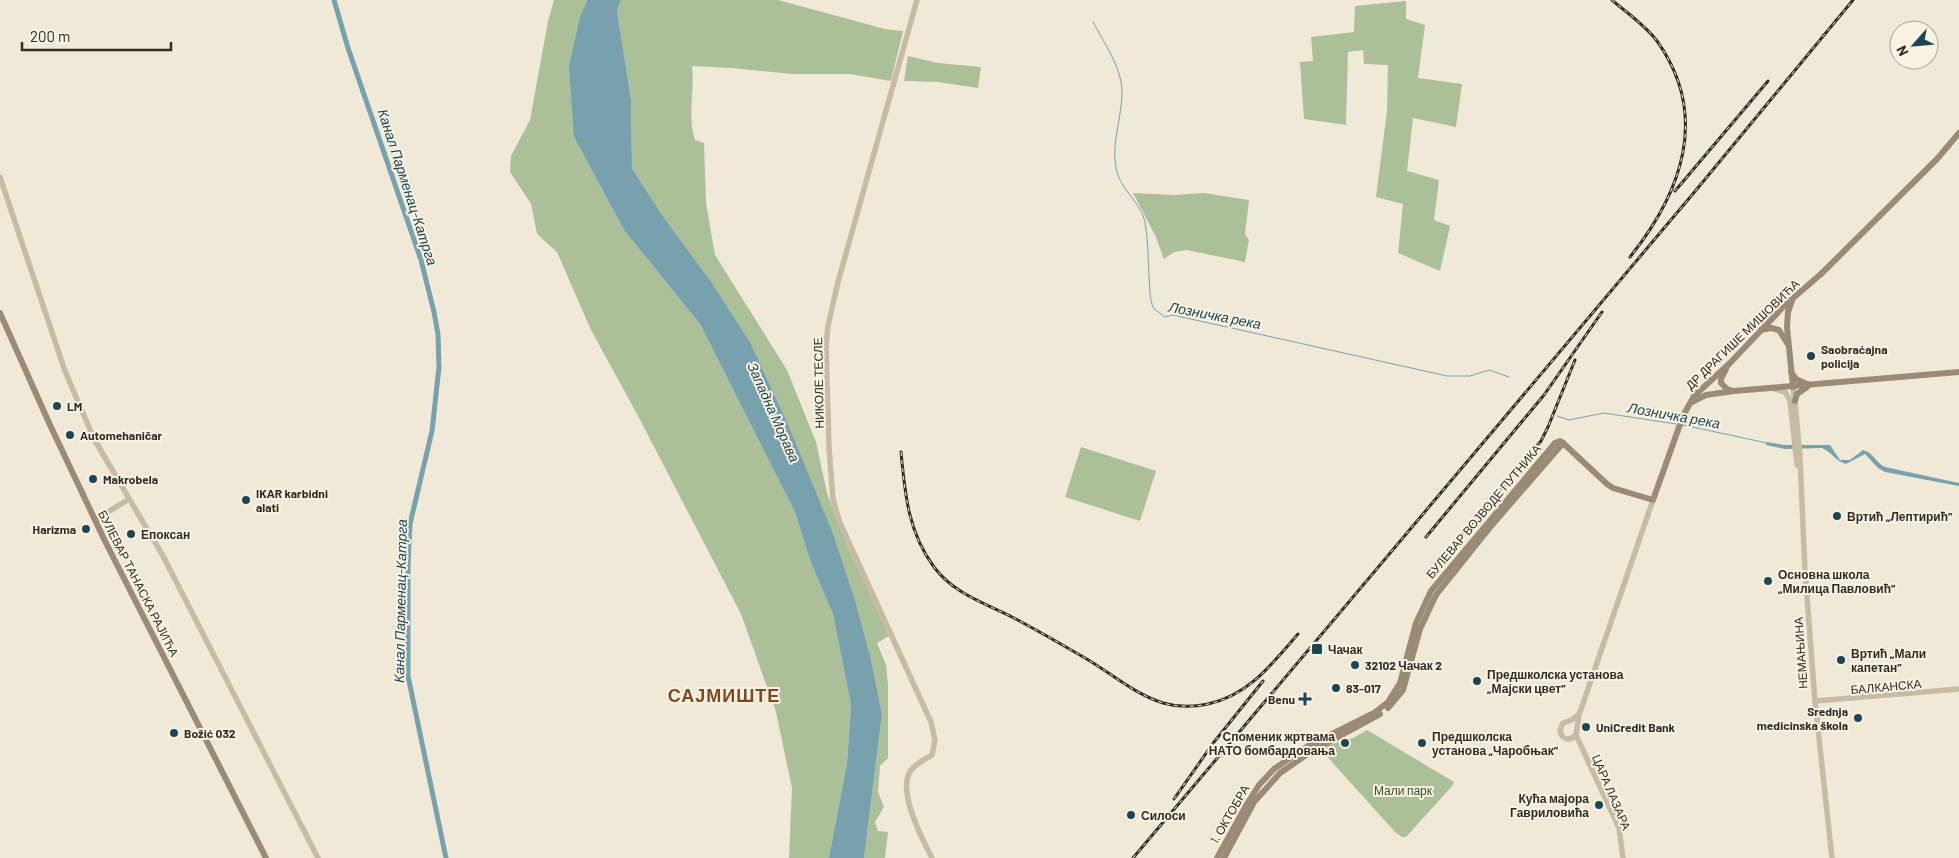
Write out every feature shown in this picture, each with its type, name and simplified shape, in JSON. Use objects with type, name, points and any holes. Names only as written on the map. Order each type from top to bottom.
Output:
[{"type":"main road","name":"ДР ДРАГИШЕ МИШОВИЋА","points":[[1653,500],[1680,425],[1694,396],[1729,364],[1792,298],[1821,274],[1933,163],[1959,133]]},
{"type":"main road","name":"НЕМАЊИНА","points":[[1792,298],[1788,319],[1788,347],[1792,388]]},
{"type":"main road","name":"БУЛЕВАР ТАНАСКА РАЈИЋА","points":[[0,313],[94,520],[266,858]]},
{"type":"main road","points":[[1761,330],[1771,328],[1779,330],[1785,338],[1788,347]]},
{"type":"main road","points":[[1729,364],[1721,379],[1721,384],[1727,389],[1734,391]]},
{"type":"main road","points":[[1791,371],[1796,379],[1810,385]]},
{"type":"main road","points":[[1778,388],[1785,384],[1791,371]]},
{"type":"main road","points":[[1689,404],[1706,395],[1734,391],[1792,388],[1959,372]]},
{"type":"main road","points":[[1796,402],[1800,391],[1810,385]]},
{"type":"main road","name":"БУЛЕВАР ВОЈВОДЕ ПУТНИКА","points":[[1365,721],[1394,702],[1403,690],[1420,629],[1442,586],[1563,443],[1613,488],[1653,500]]},
{"type":"main road","name":"1. ОКТОБРА","points":[[1217,858],[1259,785],[1274,769],[1308,746],[1365,721]]},
{"type":"main road","name":"1. ОКТОБРА","points":[[1224,858],[1254,802],[1280,773],[1312,751],[1365,721]]},
{"type":"street","name":"НИКОЛЕ ТЕСЛЕ","points":[[917,0],[838,282],[828,326],[826,368],[829,448],[835,510],[931,722],[935,740],[932,755],[912,768],[907,787],[916,826],[932,858]]},
{"type":"street","points":[[0,178],[76,398],[94,439],[163,556],[318,858]]},
{"type":"street","name":"НЕМАЊИНА","points":[[1778,388],[1785,392],[1790,400],[1794,446],[1800,476]]},
{"type":"street","name":"НЕМАЊИНА","points":[[1792,388],[1796,402],[1815,701],[1832,858]]},
{"type":"street","points":[[94,520],[129,499]]},
{"type":"street","name":"ДР ДРАГИШЕ МИШОВИЋА","points":[[1577,728],[1578,715],[1653,500]]},
{"type":"street","name":"БАЛКАНСКА","points":[[1815,701],[1959,689]]},
{"type":"street","points":[[1569,721],[1574,723],[1577,728],[1576,736],[1568,739],[1561,735],[1560,727],[1563,723],[1578,715]]},
{"type":"street","name":"ЦАРА ЛАЗАРА","points":[[1576,736],[1619,828],[1623,858]]},
{"type":"green space","points":[[554,0],[587,0],[580,17],[574,137],[624,230],[700,324],[795,512],[811,563],[833,614],[851,705],[847,763],[829,858],[789,858],[792,788],[776,712],[741,614],[591,330],[557,252],[537,234],[531,204],[510,172],[511,156],[530,120],[548,21]]},
{"type":"green space","points":[[621,0],[778,0],[885,29],[903,31],[891,81],[850,74],[792,74],[692,66],[691,113],[693,131],[695,140],[704,143],[706,203],[715,255],[787,370],[816,442],[827,493],[848,547],[889,636],[877,643],[886,665],[888,685],[888,758],[880,766],[878,792],[884,807],[875,822],[878,831],[888,832],[885,858],[864,858],[882,714],[871,659],[855,600],[833,533],[788,424],[750,342],[712,283],[662,215],[632,168],[631,99],[617,11]]},
{"type":"green space","points":[[1406,1],[1406,19],[1425,25],[1418,78],[1462,84],[1456,127],[1413,118],[1407,171],[1439,180],[1434,220],[1450,226],[1440,271],[1398,253],[1403,204],[1376,197],[1387,111],[1388,65],[1364,64],[1363,50],[1348,52],[1346,125],[1304,119],[1300,62],[1313,61],[1311,37],[1354,32],[1355,6]]},
{"type":"green space","points":[[908,56],[938,63],[981,67],[978,88],[938,82],[904,81]]},
{"type":"green space","points":[[1133,193],[1174,195],[1204,193],[1249,200],[1245,234],[1249,240],[1245,262],[1187,250],[1174,252],[1164,259],[1156,237]]},
{"type":"green space","points":[[1081,447],[1156,471],[1140,521],[1065,497]]},
{"type":"green space","name":"Мали парк","points":[[1367,730],[1454,782],[1406,837],[1402,837],[1395,832],[1323,752],[1329,745],[1353,738]]},
{"type":"water","name":"Западна Морава","points":[[587,0],[621,0],[617,11],[631,99],[632,168],[662,215],[712,283],[750,342],[788,424],[833,533],[855,600],[871,659],[882,714],[864,858],[829,858],[847,763],[851,705],[833,614],[811,563],[795,512],[700,324],[624,230],[574,137],[569,66],[580,17]]},
{"type":"water","points":[[1767,442],[1784,445],[1830,445],[1840,460],[1850,460],[1863,450],[1885,467],[1959,483],[1959,486],[1885,472],[1878,468],[1865,454],[1846,464],[1839,461],[1822,448],[1785,449],[1766,445]]},
{"type":"waterway","name":"Канал Парменац-Катрга","points":[[334,0],[348,48],[421,260],[438,334],[439,367],[432,431],[410,524],[408,676],[446,858]]},
{"type":"waterway","name":"Лозничка река","points":[[1093,22],[1112,56],[1121,83],[1122,102],[1115,149],[1116,168],[1121,182],[1139,208],[1145,222],[1150,293],[1154,309],[1165,317],[1173,315],[1447,376],[1470,376],[1489,370],[1509,377]]},
{"type":"waterway","name":"Лозничка река","points":[[1557,416],[1569,420],[1604,413],[1676,424]]},
{"type":"waterway","name":"Лозничка река","points":[[1683,425],[1767,443]]},
{"type":"railway","points":[[1612,0],[1641,24],[1657,41],[1673,69],[1682,97],[1685,125],[1683,152],[1675,180],[1664,206],[1630,257]]},
{"type":"railway","points":[[1133,858],[1697,189],[1853,0]]},
{"type":"railway","points":[[1675,191],[1768,81]]},
{"type":"railway","points":[[1426,537],[1544,395],[1602,312]]},
{"type":"railway","points":[[1439,562],[1541,441],[1575,360]]},
{"type":"railway","points":[[901,452],[906,498],[918,540],[934,567],[950,584],[1040,632],[1095,664],[1132,689],[1152,699],[1163,703],[1186,706],[1203,705],[1223,700],[1248,686],[1259,677],[1298,634]]},
{"type":"railway","points":[[1174,799],[1214,742],[1263,681]]},
{"type":"place","name":"Saobraćajna policija","points":[[1811,356]]},
{"type":"place","name":"LM","points":[[57,406]]},
{"type":"place","name":"Automehaničar","points":[[70,435]]},
{"type":"place","name":"Makrobela","points":[[93,479]]},
{"type":"place","name":"IKAR karbidni alati","points":[[246,500]]},
{"type":"place","name":"Вртић „Лептирић”","points":[[1837,516]]},
{"type":"place","name":"Harizma","points":[[86,529]]},
{"type":"place","name":"Епоксан","points":[[131,534]]},
{"type":"place","name":"Основна школа „Милица Павловић”","points":[[1768,581]]},
{"type":"place","name":"Чачак","points":[[1317,649]]},
{"type":"place","name":"Вртић „Мали капетан”","points":[[1841,660]]},
{"type":"place","name":"32102 Чачак 2","points":[[1355,665]]},
{"type":"place","name":"Предшколска установа „Мајски цвет”","points":[[1477,681]]},
{"type":"place","name":"83-017","points":[[1336,688]]},
{"type":"place","name":"Benu","points":[[1305,699]]},
{"type":"place","name":"Srednja medicinska škola","points":[[1858,718]]},
{"type":"place","name":"UniCredit Bank","points":[[1586,727]]},
{"type":"place","name":"Božić 032","points":[[174,733]]},
{"type":"place","name":"Споменик жртвама НАТО бомбардовања","points":[[1345,743]]},
{"type":"place","name":"Предшколска установа „Чаробњак”","points":[[1422,743]]},
{"type":"place","name":"Кућа мајора Гавриловића","points":[[1599,805]]},
{"type":"place","name":"Силоси","points":[[1131,815]]},
{"type":"district","name":"САЈМИШТЕ","points":[[724,695]]}]
